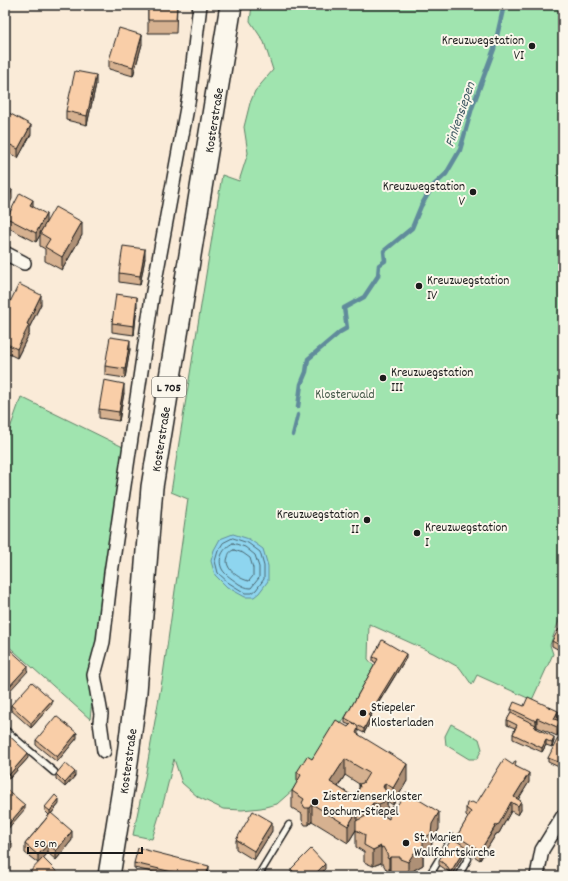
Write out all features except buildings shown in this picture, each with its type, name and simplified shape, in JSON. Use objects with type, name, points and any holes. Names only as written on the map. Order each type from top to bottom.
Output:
[{"type":"main road","name":"Kosterstraße","points":[[109,876],[126,770],[136,692],[152,487],[231,5]]},
{"type":"street","name":"Kosterstraße","points":[[104,751],[100,722],[101,714],[94,675],[103,642],[111,574],[150,305],[189,97],[200,5]]},
{"type":"street","points":[[5,253],[24,263]]},
{"type":"street","points":[[537,876],[542,850],[563,816]]},
{"type":"lane","points":[[5,730],[54,772]]},
{"type":"lane","points":[[258,876],[289,825]]},
{"type":"lane","points":[[429,876],[452,838]]},
{"type":"lane","points":[[458,876],[468,859]]},
{"type":"green space","name":"Klosterwald","points":[[252,5],[563,5],[563,610],[550,645],[553,654],[532,700],[477,675],[472,685],[460,668],[433,653],[369,624],[368,659],[374,666],[358,696],[311,774],[277,804],[261,808],[242,810],[223,809],[198,797],[182,783],[174,759],[164,800],[152,839],[133,835],[163,675],[188,499],[171,492],[222,175],[239,181],[248,153],[244,127],[250,103],[255,91],[273,70],[264,42],[250,21]]},
{"type":"green space","points":[[21,397],[125,448],[97,650],[90,719],[5,643],[5,443]]},
{"type":"green space","points":[[451,724],[479,739],[482,749],[477,759],[469,759],[446,745],[445,736]]},
{"type":"water","points":[[233,534],[249,539],[263,549],[268,566],[268,581],[254,597],[245,597],[227,587],[215,575],[211,561],[214,550],[220,539]]},
{"type":"waterway","name":"Finkensiepen","points":[[298,407],[301,384],[306,372],[308,359],[340,332],[347,328],[344,308],[364,297],[378,276],[379,265],[385,261],[384,251],[412,228],[421,206],[432,187],[446,174],[460,150],[472,108],[494,49],[504,5]]},
{"type":"waterway","name":"Finkensiepen","points":[[293,435],[298,415]]},
{"type":"place","name":"Kreuzwegstation VI","points":[[532,46]]},
{"type":"place","name":"Kreuzwegstation V","points":[[473,192]]},
{"type":"place","name":"Kreuzwegstation IV","points":[[419,286]]},
{"type":"place","name":"Kreuzwegstation III","points":[[383,378]]},
{"type":"place","name":"Kreuzwegstation II","points":[[367,520]]},
{"type":"place","name":"Kreuzwegstation I","points":[[417,533]]},
{"type":"place","name":"Stiepeler Klosterladen","points":[[363,713]]},
{"type":"place","name":"Zisterzienserkloster Bochum-Stiepel","points":[[315,802]]},
{"type":"place","name":"St. Marien Wallfahrtskirche","points":[[406,843]]}]
